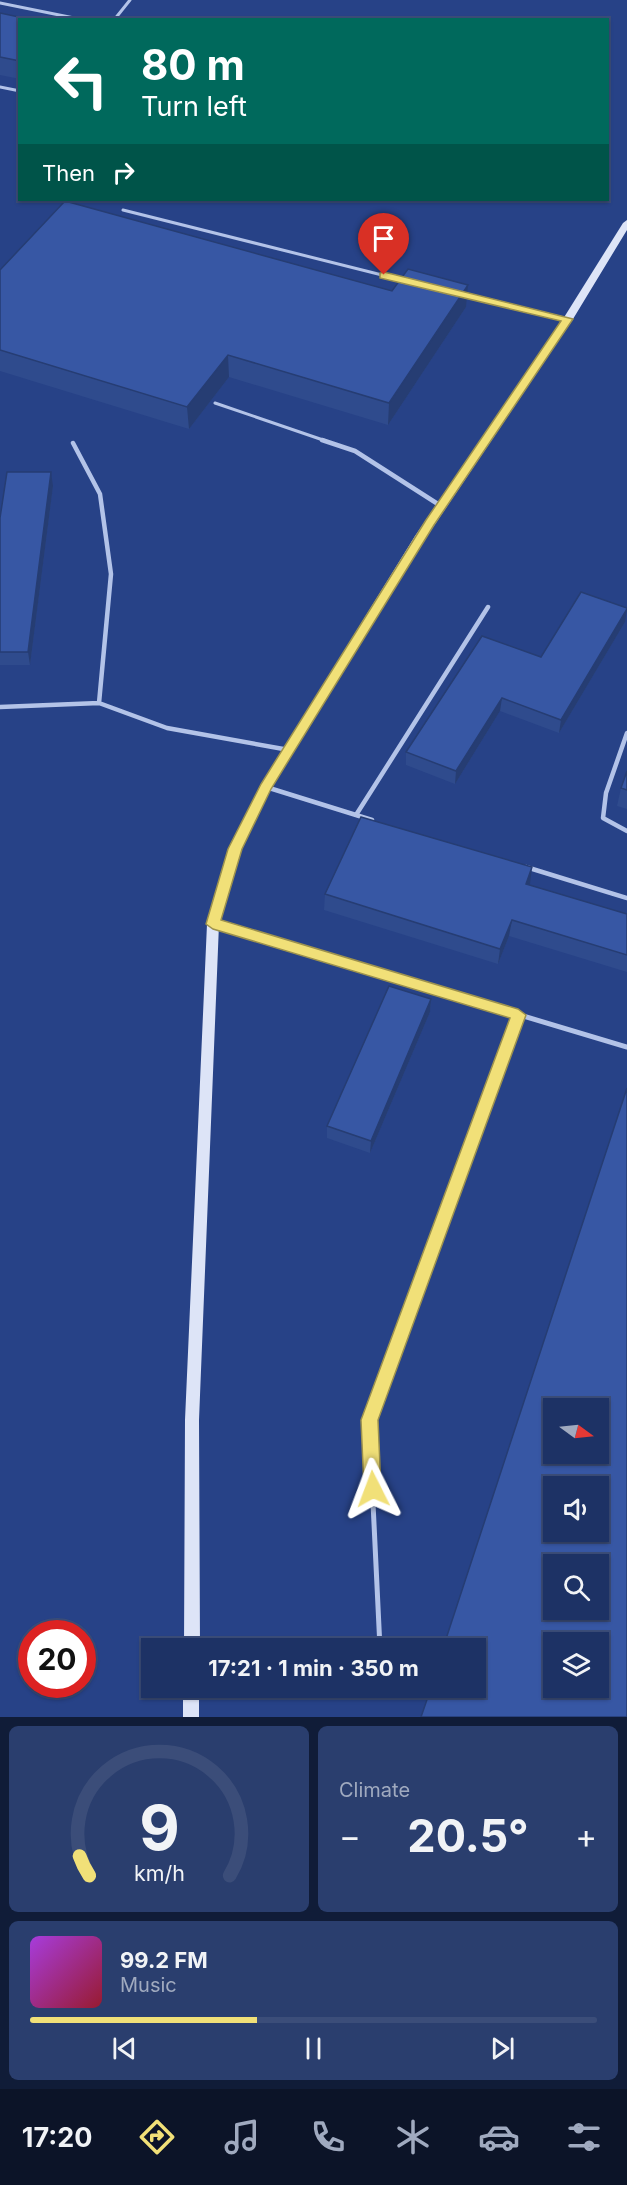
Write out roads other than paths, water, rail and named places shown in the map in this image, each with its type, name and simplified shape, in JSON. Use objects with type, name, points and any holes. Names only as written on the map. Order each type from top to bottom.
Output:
[{"type":"street","points":[[192,1638],[192,1420],[213,924],[235,849],[266,787],[441,506],[568,319],[627,223]]},
{"type":"street","points":[[192,1698],[193,1714]]},
{"type":"lane","points":[[116,18],[130,0]]},
{"type":"lane","points":[[0,3],[74,18]]},
{"type":"lane","points":[[0,87],[18,91]]},
{"type":"lane","points":[[123,210],[407,281]]},
{"type":"lane","points":[[453,292],[568,319]]},
{"type":"lane","points":[[215,403],[356,451],[441,506]]},
{"type":"lane","points":[[73,443],[100,494],[111,574],[99,703]]},
{"type":"lane","points":[[356,815],[488,607]]},
{"type":"lane","points":[[0,707],[99,703],[167,728],[289,750]]},
{"type":"lane","points":[[627,733],[606,793],[603,818],[627,831]]},
{"type":"lane","points":[[266,787],[379,822]]},
{"type":"lane","points":[[514,863],[627,898]]},
{"type":"lane","points":[[213,924],[627,1047]]},
{"type":"lane","points":[[380,1638],[369,1420],[518,1015]]}]
